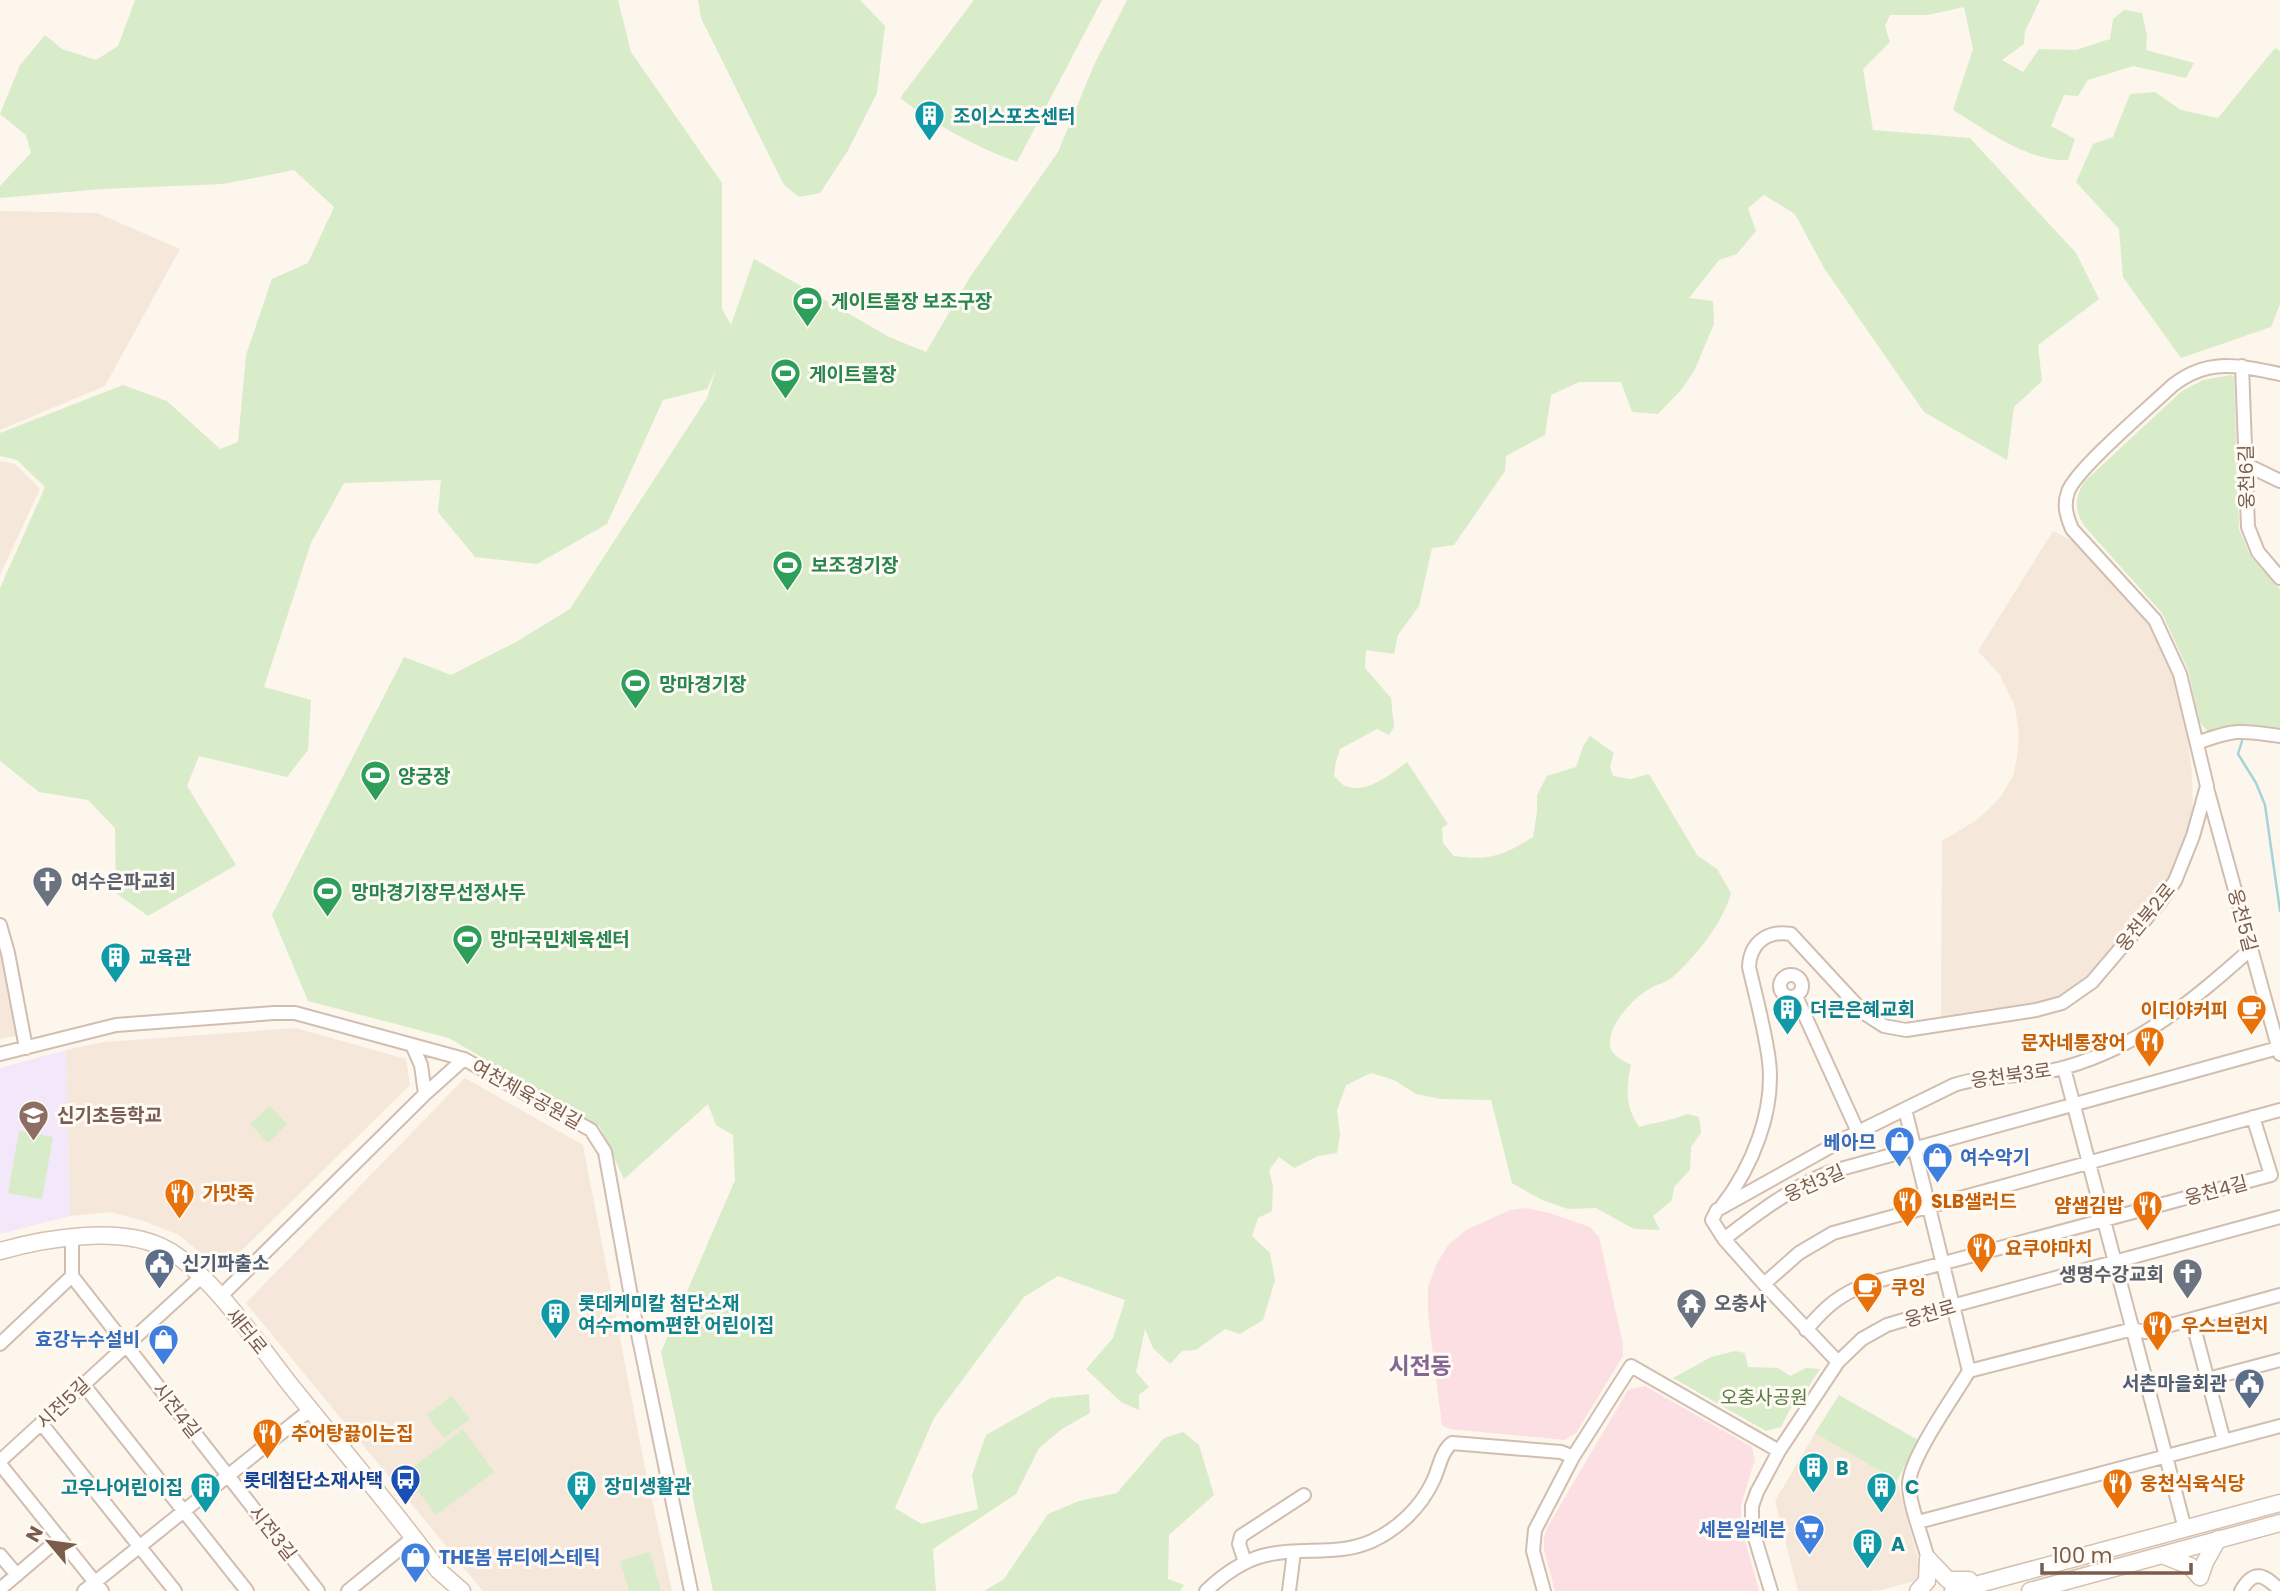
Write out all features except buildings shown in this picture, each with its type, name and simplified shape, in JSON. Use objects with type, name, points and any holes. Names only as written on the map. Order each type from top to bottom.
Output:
[{"type":"street","name":"웅천북2로","points":[[1722,1206],[1736,1188],[1760,1135],[1770,1084],[1766,1041],[1749,967],[1749,957],[1763,939],[1773,933],[1791,934],[1864,1013],[1877,1023],[1906,1030],[2049,1008],[2078,994],[2092,982],[2175,881],[2186,858],[2207,786],[2180,674],[2164,636],[2146,608],[2072,529],[2065,504],[2067,492],[2077,477],[2178,381],[2212,367],[2225,365],[2280,374]]},
{"type":"street","name":"웅천6길","points":[[2242,366],[2248,527],[2258,552],[2280,578]]},
{"type":"street","points":[[2245,464],[2280,481]]},
{"type":"street","points":[[2197,743],[2245,730],[2280,736]]},
{"type":"street","name":"웅천5길","points":[[2207,786],[2279,1051]]},
{"type":"street","points":[[0,925],[26,1048]]},
{"type":"street","name":"웅천북3로","points":[[1722,1206],[1857,1132],[1954,1085],[1973,1079],[2064,1068],[2139,1038],[2162,1023],[2251,949]]},
{"type":"street","points":[[1796,996],[1857,1132]]},
{"type":"street","name":"여천체육공원길","points":[[0,1054],[116,1025],[295,1013],[464,1059],[591,1130],[605,1152],[636,1324],[691,1591]]},
{"type":"street","points":[[412,1045],[421,1065],[425,1094]]},
{"type":"street","points":[[2073,1105],[2279,1051]]},
{"type":"street","points":[[220,1297],[425,1094],[464,1059]]},
{"type":"street","points":[[2064,1068],[2185,1528]]},
{"type":"street","name":"웅천3길","points":[[1724,1239],[1771,1202],[1830,1172],[2073,1105]]},
{"type":"street","points":[[1905,1109],[1969,1371],[1910,1476],[1909,1492],[1928,1559],[1927,1581],[1918,1591]]},
{"type":"street","points":[[1764,1284],[1800,1253],[1833,1233],[2280,1110]]},
{"type":"street","name":"웅천4길","points":[[2104,1221],[2271,1175],[2253,1117]]},
{"type":"street","points":[[1748,1161],[1750,1178],[1766,1182]]},
{"type":"street","points":[[1722,1206],[1714,1213],[1712,1220],[1724,1239],[1805,1330],[1838,1362]]},
{"type":"street","name":"웅천로","points":[[1771,1591],[1752,1528],[1751,1513],[1761,1483],[1838,1362],[1851,1348],[1874,1331],[1952,1306],[2280,1217]]},
{"type":"street","points":[[1805,1330],[1824,1308],[1852,1290],[1942,1263],[2104,1221]]},
{"type":"street","name":"새터로","points":[[0,1251],[31,1242],[113,1235],[144,1240],[173,1253],[220,1297],[453,1588]]},
{"type":"street","points":[[72,1238],[72,1276],[126,1345]]},
{"type":"street","points":[[0,1344],[72,1276]]},
{"type":"street","name":"시전5길","points":[[0,1462],[201,1277]]},
{"type":"street","points":[[1969,1371],[2133,1329],[2145,1332],[2280,1295]]},
{"type":"street","points":[[2192,1320],[2224,1441]]},
{"type":"street","name":"시전4길","points":[[126,1345],[228,1476]]},
{"type":"street","points":[[2208,1379],[2280,1360]]},
{"type":"street","points":[[1544,1591],[1533,1551],[1532,1539],[1535,1530],[1573,1457],[1631,1366],[1779,1451]]},
{"type":"street","points":[[83,1384],[247,1591]]},
{"type":"street","points":[[84,1591],[99,1587],[139,1546],[310,1410]]},
{"type":"street","points":[[41,1423],[175,1591]]},
{"type":"street","points":[[1918,1522],[2280,1426]]},
{"type":"street","points":[[1206,1591],[1245,1562],[1273,1553],[1347,1550],[1392,1530],[1411,1513],[1428,1492],[1445,1451],[1452,1443],[1561,1451],[1573,1457]]},
{"type":"street","points":[[0,1462],[99,1587]]},
{"type":"street","name":"시전3길","points":[[228,1476],[318,1591]]},
{"type":"street","points":[[1245,1562],[1239,1544],[1241,1536],[1304,1495]]},
{"type":"street","points":[[1953,1591],[2280,1503]]},
{"type":"street","points":[[2030,1591],[2280,1523]]},
{"type":"street","points":[[0,1589],[60,1538]]},
{"type":"street","points":[[348,1591],[413,1538]]},
{"type":"street","points":[[2202,1584],[2205,1562],[2218,1539]]},
{"type":"street","points":[[1289,1591],[1294,1552]]},
{"type":"street","points":[[0,1555],[16,1575]]},
{"type":"street","points":[[2162,1555],[2190,1566],[2202,1584]]},
{"type":"street","points":[[1928,1559],[1948,1580],[1992,1580]]},
{"type":"street","points":[[2241,1591],[2248,1580],[2263,1576],[2280,1590]]},
{"type":"shaded area","points":[[0,211],[97,213],[180,249],[105,386],[0,430]]},
{"type":"shaded area","points":[[0,461],[15,464],[40,489],[0,575]]},
{"type":"shaded area","points":[[2053,531],[2075,542],[2149,622],[2167,657],[2185,717],[2192,773],[2193,818],[2173,876],[2096,972],[2061,999],[1941,1021],[1942,841],[1978,819],[1999,799],[2013,776],[2017,757],[2019,734],[2015,707],[2000,675],[1978,651]]},
{"type":"shaded area","points":[[0,950],[16,1036],[0,1039]]},
{"type":"shaded area","points":[[296,1028],[406,1059],[410,1085],[227,1265],[213,1264],[179,1235],[144,1221],[111,1212],[70,1216],[66,1050],[104,1042]]},
{"type":"shaded area","name":"신기초등학교","points":[[66,1050],[70,1216],[0,1234],[0,1068]]},
{"type":"shaded area","points":[[465,1078],[583,1145],[644,1463],[672,1591],[483,1591],[246,1303]]},
{"type":"shaded area","points":[[1526,1208],[1590,1227],[1599,1237],[1623,1344],[1623,1356],[1576,1433],[1565,1440],[1450,1429],[1442,1425],[1428,1314],[1428,1287],[1436,1265],[1448,1245],[1466,1230],[1510,1210]]},
{"type":"shaded area","points":[[1645,1386],[1752,1447],[1755,1459],[1741,1505],[1741,1526],[1759,1591],[1555,1591],[1544,1550],[1548,1526],[1628,1390]]},
{"type":"shaded area","points":[[1815,1433],[1897,1481],[1921,1569],[1915,1581],[1877,1591],[1798,1591],[1775,1501]]},
{"type":"green space","points":[[135,0],[618,0],[631,52],[722,183],[722,309],[731,325],[754,259],[889,337],[926,352],[970,277],[1058,152],[1094,65],[1127,0],[2040,0],[2025,31],[2024,44],[2002,60],[2023,72],[2039,49],[2076,50],[2110,39],[2113,19],[2124,10],[2142,13],[2147,35],[2146,50],[2194,63],[2186,78],[2133,66],[2088,80],[2078,96],[2064,95],[2051,126],[2075,139],[2068,160],[2038,156],[2023,150],[1953,110],[1973,49],[1964,7],[1928,15],[1890,15],[1885,26],[1890,42],[1863,69],[1873,130],[1970,138],[2076,253],[2099,299],[2038,345],[2042,381],[2014,407],[2007,460],[1924,412],[1824,268],[1795,214],[1764,195],[1748,208],[1756,231],[1737,254],[1719,260],[1689,298],[1713,301],[1714,324],[1695,369],[1682,389],[1658,414],[1632,412],[1621,382],[1579,382],[1551,395],[1545,435],[1506,456],[1505,471],[1454,545],[1432,548],[1419,606],[1398,635],[1394,654],[1366,650],[1365,668],[1391,698],[1394,727],[1389,735],[1377,729],[1340,749],[1334,776],[1344,785],[1356,788],[1372,785],[1407,762],[1448,824],[1442,828],[1443,843],[1454,856],[1495,856],[1533,837],[1537,795],[1547,776],[1576,767],[1583,746],[1590,736],[1614,753],[1610,766],[1613,776],[1631,779],[1649,774],[1697,855],[1717,869],[1731,893],[1716,926],[1691,959],[1667,981],[1640,995],[1619,1018],[1611,1037],[1613,1053],[1631,1065],[1628,1097],[1631,1112],[1639,1127],[1687,1114],[1699,1117],[1701,1133],[1691,1147],[1690,1170],[1674,1187],[1672,1200],[1653,1216],[1660,1230],[1634,1229],[1596,1208],[1568,1209],[1542,1200],[1512,1183],[1491,1100],[1441,1099],[1416,1094],[1394,1080],[1371,1073],[1346,1085],[1337,1110],[1340,1135],[1337,1153],[1318,1156],[1294,1168],[1279,1157],[1269,1170],[1273,1187],[1272,1211],[1258,1218],[1252,1236],[1270,1253],[1275,1280],[1263,1320],[1240,1334],[1225,1329],[1196,1350],[1182,1351],[1170,1364],[1153,1348],[1145,1329],[1136,1372],[1149,1387],[1139,1395],[1139,1410],[1121,1402],[1086,1369],[1113,1338],[1125,1300],[1058,1276],[1024,1297],[934,1418],[895,1508],[922,1524],[978,1509],[972,1475],[986,1435],[1051,1398],[1089,1394],[1090,1413],[1062,1429],[1039,1448],[1016,1494],[933,1549],[936,1591],[713,1591],[661,1352],[735,1180],[733,1135],[716,1125],[708,1104],[624,1179],[600,1127],[449,1038],[308,1001],[272,915],[404,657],[451,675],[516,642],[570,609],[707,398],[716,370],[707,389],[663,400],[607,524],[537,564],[475,557],[438,512],[441,480],[344,483],[311,543],[264,687],[311,700],[308,750],[287,777],[199,756],[187,786],[236,865],[148,916],[116,893],[115,828],[88,800],[39,792],[0,761],[0,588],[45,487],[17,460],[0,456],[0,433],[123,385],[167,401],[220,449],[238,442],[246,355],[272,279],[308,263],[334,207],[294,170],[223,184],[102,189],[0,198],[0,186],[31,153],[26,135],[0,114],[20,65],[45,35],[62,49],[96,60],[118,46]]},
{"type":"green space","points":[[698,0],[860,0],[885,26],[877,93],[847,152],[820,193],[799,197],[784,185],[701,18]]},
{"type":"green space","points":[[974,0],[1102,0],[1017,162],[956,134],[900,98]]},
{"type":"green space","points":[[2275,48],[2280,51],[2280,304],[2271,327],[2181,358],[2123,277],[2119,229],[2076,182],[2093,144],[2113,137],[2130,94],[2155,92],[2181,110],[2218,118]]},
{"type":"green space","points":[[2231,375],[2234,377],[2239,529],[2251,557],[2280,589],[2280,733],[2211,734],[2200,723],[2188,670],[2162,613],[2085,527],[2077,510],[2077,498],[2085,481],[2182,391],[2203,380]]},
{"type":"green space","points":[[270,1106],[287,1124],[268,1143],[250,1124]]},
{"type":"green space","points":[[19,1131],[53,1137],[42,1199],[8,1193]]},
{"type":"green space","name":"오충사공원","points":[[1735,1351],[1745,1353],[1748,1367],[1778,1368],[1790,1376],[1806,1368],[1820,1369],[1796,1406],[1790,1409],[1781,1427],[1766,1431],[1673,1378],[1711,1357]]},
{"type":"green space","points":[[1839,1395],[1918,1440],[1897,1481],[1815,1433]]},
{"type":"green space","points":[[452,1396],[470,1419],[444,1438],[427,1415]]},
{"type":"green space","points":[[463,1429],[494,1472],[436,1515],[405,1473]]},
{"type":"green space","points":[[1183,1432],[1199,1445],[1214,1495],[1169,1535],[1168,1579],[1184,1585],[1180,1591],[984,1591],[1004,1579],[1048,1514],[1079,1501],[1117,1493],[1164,1438]]},
{"type":"green space","points":[[650,1552],[661,1591],[629,1591],[620,1561]]},
{"type":"waterway","points":[[2242,741],[2238,754],[2256,783],[2265,805],[2280,911]]},
{"type":"place","name":"조이스포츠센터","points":[[930,143]]},
{"type":"place","name":"게이트볼장 보조구장","points":[[808,328]]},
{"type":"place","name":"게이트볼장","points":[[786,401]]},
{"type":"place","name":"보조경기장","points":[[788,592]]},
{"type":"place","name":"망마경기장","points":[[636,711]]},
{"type":"place","name":"양궁장","points":[[375,803]]},
{"type":"place","name":"여수은파교회","points":[[48,908]]},
{"type":"place","name":"망마경기장무선정사두","points":[[328,919]]},
{"type":"place","name":"망마국민체육센터","points":[[467,966]]},
{"type":"place","name":"교육관","points":[[116,984]]},
{"type":"place","name":"더큰은혜교회","points":[[1787,1036]]},
{"type":"place","name":"이디야커피","points":[[2251,1037]]},
{"type":"place","name":"문자네통장어","points":[[2149,1069]]},
{"type":"place","name":"신기초등학교","points":[[34,1142]]},
{"type":"place","name":"베아므","points":[[1899,1169]]},
{"type":"place","name":"여수악기","points":[[1937,1184]]},
{"type":"place","name":"가맛죽","points":[[179,1220]]},
{"type":"place","name":"SLB샐러드","points":[[1908,1228]]},
{"type":"place","name":"얌샘김밥","points":[[2147,1232]]},
{"type":"place","name":"요쿠야마치","points":[[1982,1275]]},
{"type":"place","name":"신기파출소","points":[[159,1290]]},
{"type":"place","name":"생명수강교회","points":[[2187,1301]]},
{"type":"place","name":"쿠잉","points":[[1868,1314]]},
{"type":"place","name":"오충사","points":[[1691,1330]]},
{"type":"place","name":"롯데케미칼 첨단소재 여수mom편한 어린이집","points":[[555,1341]]},
{"type":"place","name":"우스브런치","points":[[2158,1352]]},
{"type":"place","name":"효강누수설비","points":[[163,1366]]},
{"type":"place","name":"서촌마을회관","points":[[2250,1410]]},
{"type":"place","name":"추어탕끓이는집","points":[[268,1460]]},
{"type":"place","name":"B","points":[[1813,1495]]},
{"type":"place","name":"롯데첨단소재사택","points":[[406,1507]]},
{"type":"place","name":"웅천식육식당","points":[[2117,1510]]},
{"type":"place","name":"장미생활관","points":[[581,1513]]},
{"type":"place","name":"고우나어린이집","points":[[206,1514]]},
{"type":"place","name":"C","points":[[1882,1514]]},
{"type":"place","name":"세븐일레븐","points":[[1809,1556]]},
{"type":"place","name":"A","points":[[1868,1571]]},
{"type":"place","name":"THE봄 뷰티에스테틱","points":[[416,1584]]},
{"type":"district","name":"시전동","points":[[1420,1366]]}]
